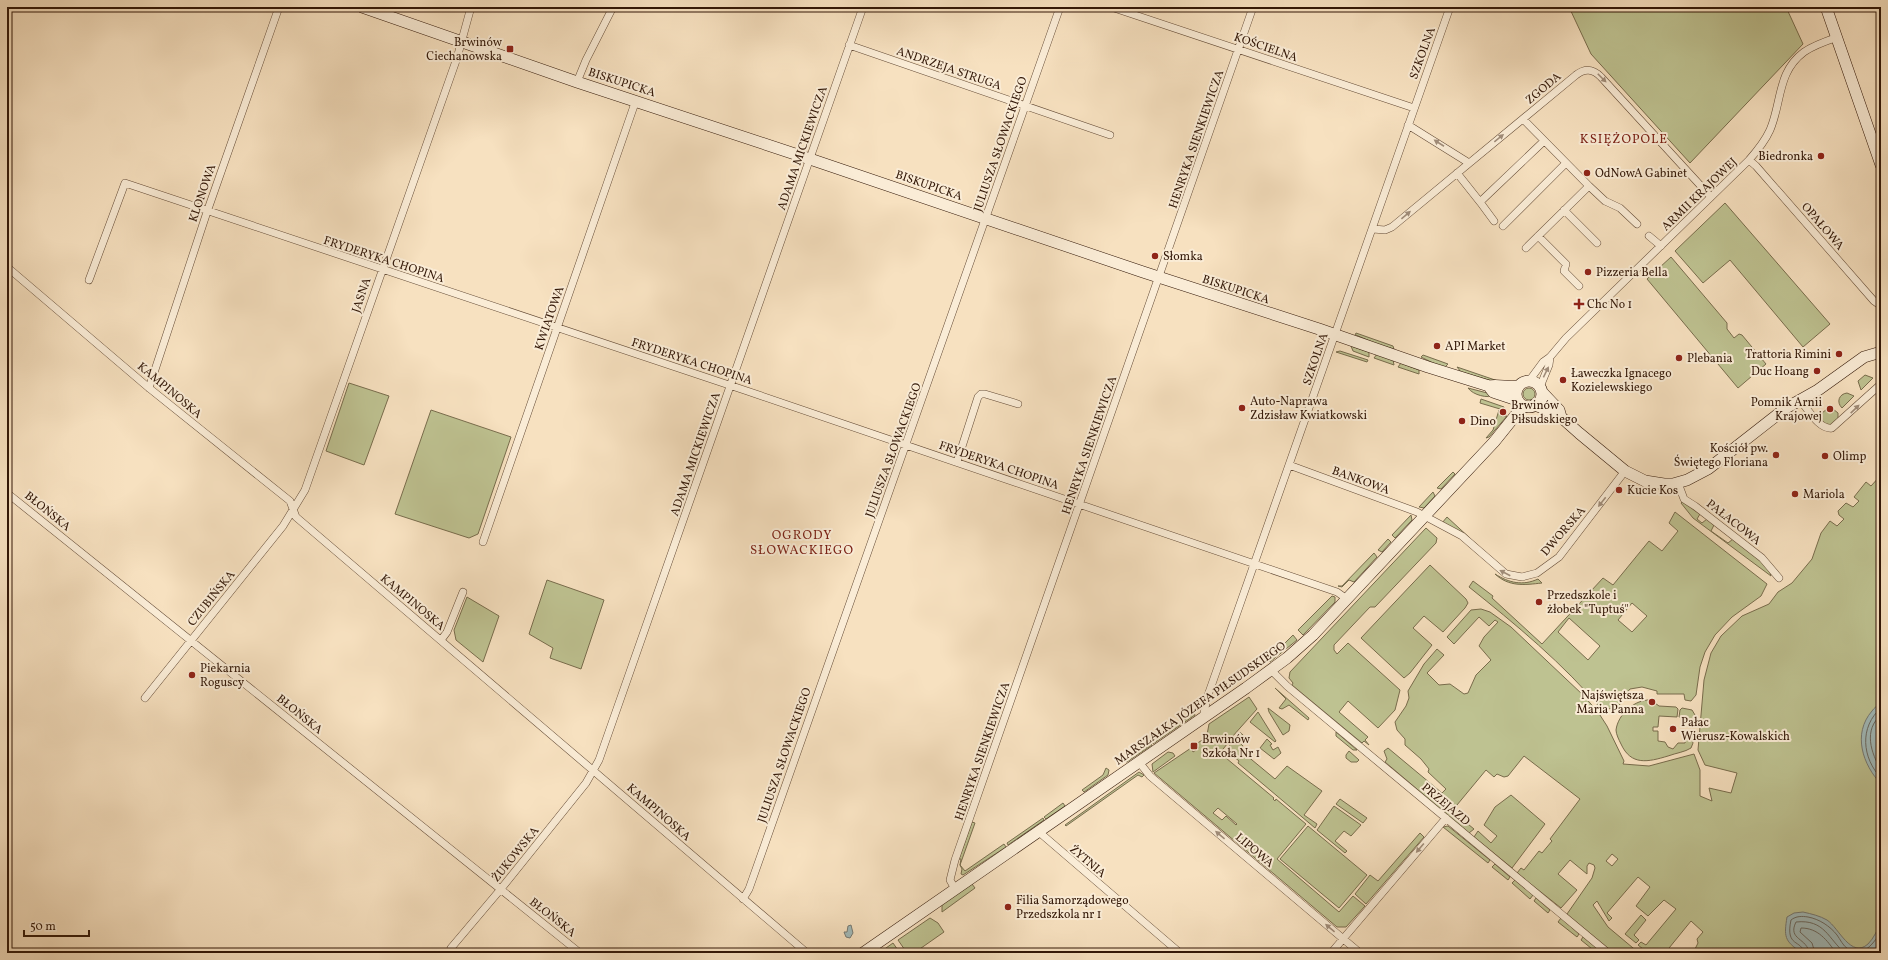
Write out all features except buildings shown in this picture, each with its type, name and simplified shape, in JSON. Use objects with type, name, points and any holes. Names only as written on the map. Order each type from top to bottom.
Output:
[{"type":"main road","name":"BISKUPICKA","points":[[362,7],[577,82],[810,158],[1159,278],[1335,334],[1428,367],[1488,386],[1518,386]]},
{"type":"main road","points":[[1826,7],[1838,37],[1881,165]]},
{"type":"main road","points":[[1678,483],[1692,478],[1708,469],[1774,416],[1818,390],[1864,357],[1881,352]]},
{"type":"main road","points":[[1529,381],[1535,382],[1541,390],[1540,400],[1525,404],[1516,392],[1518,386],[1523,382],[1529,381]]},
{"type":"main road","name":"BISKUPICKA","points":[[1488,386],[1493,392],[1525,404],[1543,407],[1554,415],[1561,417],[1625,471],[1645,481],[1657,484],[1678,483]]},
{"type":"main road","name":"BISKUPICKA","points":[[1541,390],[1559,410],[1561,417]]},
{"type":"main road","name":"MARSZAŁKA JÓZEFA PIŁSUDSKIEGO","points":[[863,953],[1271,670],[1313,634],[1503,432],[1525,404]]},
{"type":"street","name":"KLONOWA","points":[[149,388],[279,7]]},
{"type":"street","name":"JASNA","points":[[293,510],[310,476],[462,41],[471,7]]},
{"type":"street","points":[[577,82],[586,60],[613,7]]},
{"type":"street","name":"ADAMA MICKIEWICZA","points":[[594,771],[863,7]]},
{"type":"street","name":"JULIUSZA SŁOWACKIEGO","points":[[743,899],[749,889],[1060,7]]},
{"type":"street","name":"KOŚCIELNA","points":[[1111,7],[1414,108]]},
{"type":"street","name":"HENRYKA SIENKIEWICZA","points":[[955,890],[950,880],[955,860],[1253,7]]},
{"type":"street","name":"SZKOLNA","points":[[1203,718],[1207,698],[1450,7]]},
{"type":"street","name":"ARMII KRAJOWEJ","points":[[1529,381],[1543,362],[1550,357],[1566,338],[1758,150],[1770,130],[1775,116],[1782,84],[1788,68],[1810,48],[1838,37]]},
{"type":"street","name":"ANDRZEJA STRUGA","points":[[849,45],[1110,135]]},
{"type":"street","name":"ZGODA","points":[[1373,229],[1385,230],[1392,226],[1580,71],[1593,71],[1602,77],[1711,197]]},
{"type":"street","name":"KWIATOWA","points":[[483,542],[636,100]]},
{"type":"street","points":[[1523,119],[1605,201],[1620,208],[1637,224]]},
{"type":"street","points":[[1408,125],[1469,163]]},
{"type":"street","points":[[1480,202],[1544,141]]},
{"type":"street","name":"OPAŁOWA","points":[[1749,160],[1756,166],[1874,301],[1881,306]]},
{"type":"street","points":[[1503,226],[1566,163]]},
{"type":"street","points":[[1456,173],[1494,221]]},
{"type":"street","name":"FRYDERYKA CHOPINA","points":[[89,280],[125,183],[1254,563],[1337,592],[1346,599]]},
{"type":"street","points":[[1526,248],[1589,186]]},
{"type":"street","points":[[1564,210],[1597,243]]},
{"type":"street","points":[[1538,236],[1566,264],[1564,271],[1579,286]]},
{"type":"street","points":[[1649,236],[1661,246]]},
{"type":"street","name":"KAMPINOSKA","points":[[7,268],[149,388],[290,501],[296,517],[807,953]]},
{"type":"street","name":"ARMII KRAJOWEJ","points":[[1541,390],[1550,357]]},
{"type":"street","points":[[1800,400],[1823,426],[1832,428],[1881,384]]},
{"type":"street","points":[[957,462],[978,397],[981,394],[986,394],[1018,404]]},
{"type":"street","name":"BANKOWA","points":[[1289,465],[1415,511],[1424,516]]},
{"type":"street","name":"DWORSKA","points":[[1424,516],[1462,536],[1506,574],[1516,577],[1527,577],[1544,569],[1558,557],[1625,471]]},
{"type":"street","name":"PAŁACOWA","points":[[1678,483],[1684,499],[1767,562],[1779,578]]},
{"type":"street","name":"BŁOŃSKA","points":[[7,493],[580,953]]},
{"type":"street","name":"CZUBIŃSKA","points":[[145,698],[283,526],[293,510]]},
{"type":"street","points":[[441,640],[447,632],[463,592]]},
{"type":"street","name":"PRZEJAZD","points":[[1271,670],[1283,682],[1608,953]]},
{"type":"street","name":"LIPOWA","points":[[1139,762],[1150,776],[1360,953]]},
{"type":"street","name":"ŻUKOWSKA","points":[[451,948],[500,890],[594,771]]},
{"type":"street","points":[[1331,953],[1446,818]]},
{"type":"street","name":"ŻYTNIA","points":[[1039,832],[1180,953]]},
{"type":"green space","points":[[1569,7],[1786,7],[1803,44],[1690,163],[1591,54]]},
{"type":"green space","points":[[1725,203],[1830,324],[1803,347],[1730,260],[1703,283],[1675,251]]},
{"type":"green space","points":[[1671,257],[1727,323],[1727,329],[1734,338],[1739,334],[1742,335],[1766,364],[1738,388],[1647,279]]},
{"type":"green space","points":[[1356,333],[1393,346],[1394,349],[1379,345],[1355,335]]},
{"type":"green space","points":[[1351,346],[1369,352],[1369,357],[1353,351]]},
{"type":"green space","points":[[1340,351],[1368,360],[1367,362],[1336,352]]},
{"type":"green space","points":[[1377,354],[1393,360],[1394,365],[1374,358]]},
{"type":"green space","points":[[1423,355],[1448,364],[1445,367],[1439,366],[1421,357]]},
{"type":"green space","points":[[1401,363],[1419,370],[1419,374],[1398,367]]},
{"type":"green space","points":[[1457,367],[1498,381],[1499,383],[1461,372]]},
{"type":"green space","points":[[1865,375],[1873,378],[1861,390],[1858,381]]},
{"type":"green space","points":[[349,383],[389,396],[364,465],[326,451]]},
{"type":"green space","points":[[1468,388],[1495,395],[1489,397],[1481,396],[1473,393]]},
{"type":"green space","points":[[1531,388],[1534,389],[1534,399],[1527,400],[1524,399],[1523,392],[1524,389]]},
{"type":"green space","points":[[1847,393],[1854,396],[1842,408],[1839,403],[1839,399],[1842,395]]},
{"type":"green space","points":[[1481,399],[1504,408],[1500,409],[1480,403]]},
{"type":"green space","points":[[1827,409],[1830,412],[1833,409],[1838,413],[1838,421],[1834,425],[1827,425],[1822,421],[1822,413]]},
{"type":"green space","points":[[431,410],[511,437],[478,534],[469,538],[395,514]]},
{"type":"green space","points":[[1499,410],[1501,416],[1507,416],[1489,437],[1486,438],[1493,430]]},
{"type":"green space","points":[[1453,472],[1455,474],[1441,489],[1437,488]]},
{"type":"green space","points":[[1881,475],[1881,953],[1693,953],[1698,943],[1697,939],[1703,932],[1691,921],[1665,953],[1648,953],[1638,945],[1641,942],[1646,945],[1676,909],[1664,900],[1648,916],[1636,906],[1650,887],[1638,877],[1607,913],[1612,918],[1609,921],[1597,901],[1593,905],[1608,927],[1639,953],[1614,953],[1567,914],[1592,878],[1595,868],[1594,865],[1589,863],[1587,866],[1587,874],[1570,860],[1558,874],[1577,890],[1561,908],[1517,873],[1521,868],[1524,870],[1539,851],[1542,853],[1552,841],[1550,839],[1580,799],[1524,756],[1508,776],[1504,777],[1497,774],[1494,777],[1486,770],[1452,811],[1474,829],[1469,833],[1385,762],[1387,759],[1384,751],[1388,748],[1442,793],[1446,789],[1428,772],[1429,769],[1421,759],[1405,745],[1405,739],[1397,730],[1395,722],[1406,706],[1409,698],[1408,691],[1424,664],[1437,649],[1444,655],[1427,673],[1439,685],[1450,684],[1464,694],[1468,693],[1476,675],[1491,660],[1479,646],[1484,637],[1498,622],[1495,620],[1489,626],[1479,617],[1454,644],[1447,637],[1471,610],[1481,609],[1490,612],[1511,627],[1583,695],[1598,712],[1607,726],[1624,761],[1623,764],[1649,766],[1694,754],[1700,770],[1700,796],[1712,801],[1709,788],[1731,793],[1737,773],[1705,765],[1698,750],[1704,680],[1711,653],[1721,636],[1742,616],[1769,604],[1778,592],[1792,583],[1812,559],[1821,533],[1830,521],[1837,526],[1844,519],[1839,515],[1838,511],[1846,503],[1853,507],[1859,501],[1854,497],[1866,482],[1871,486]],"holes":[[[1612,854],[1618,859],[1612,866],[1606,861]]]},
{"type":"green space","points":[[1433,492],[1435,496],[1424,508],[1419,507]]},
{"type":"green space","points":[[1682,502],[1700,514],[1697,519],[1702,523],[1707,519],[1714,525],[1711,531],[1728,543],[1733,539],[1755,555],[1769,570],[1771,576],[1693,518],[1681,503]]},
{"type":"green space","points":[[1675,512],[1767,584],[1761,596],[1732,617],[1715,635],[1705,652],[1700,667],[1696,695],[1691,701],[1685,700],[1684,694],[1657,694],[1657,691],[1642,687],[1630,689],[1618,706],[1602,710],[1588,693],[1556,661],[1469,587],[1473,581],[1493,596],[1492,598],[1542,644],[1603,578],[1613,585],[1649,541],[1662,551],[1678,531],[1669,523]],"holes":[[[1632,603],[1647,616],[1632,632],[1618,620]],[[1569,618],[1600,646],[1588,660],[1558,632]]]},
{"type":"green space","points":[[1411,515],[1412,520],[1395,538],[1392,535]]},
{"type":"green space","points":[[1447,517],[1485,552],[1442,523]]},
{"type":"green space","points":[[1426,528],[1437,538],[1436,543],[1375,607],[1370,607],[1334,645],[1334,650],[1337,654],[1348,643],[1400,690],[1395,710],[1378,728],[1348,701],[1339,712],[1368,737],[1365,740],[1369,745],[1364,741],[1362,743],[1292,685],[1293,683],[1289,678],[1290,672]]},
{"type":"green space","points":[[1388,539],[1391,542],[1382,552],[1378,550]]},
{"type":"green space","points":[[1374,553],[1377,557],[1354,582],[1349,580],[1342,587],[1338,586],[1342,586]]},
{"type":"green space","points":[[1430,565],[1466,599],[1468,603],[1443,632],[1424,616],[1413,628],[1432,645],[1410,673],[1404,678],[1361,638]]},
{"type":"green space","points":[[1495,574],[1506,580],[1521,583],[1538,579],[1542,583],[1517,584],[1511,583]]},
{"type":"green space","points":[[547,580],[604,600],[581,669],[550,658],[553,648],[529,634]]},
{"type":"green space","points":[[1332,596],[1335,597],[1335,602],[1303,635],[1298,630]]},
{"type":"green space","points":[[467,597],[499,616],[483,662],[456,640],[454,630]]},
{"type":"green space","points":[[1293,635],[1297,640],[1270,662],[1268,660]]},
{"type":"green space","points":[[1275,688],[1309,718],[1308,720],[1289,705],[1282,709],[1279,708],[1286,699]]},
{"type":"green space","points":[[1249,697],[1257,709],[1232,737],[1207,735],[1209,724]]},
{"type":"green space","points":[[1645,700],[1651,700],[1659,706],[1676,707],[1678,709],[1677,717],[1659,716],[1658,727],[1653,727],[1653,731],[1658,731],[1658,741],[1665,742],[1668,747],[1673,749],[1678,743],[1685,743],[1686,739],[1692,739],[1693,743],[1691,748],[1647,761],[1635,759],[1625,751],[1616,732],[1617,724],[1620,718],[1633,705]]},
{"type":"green space","points":[[1268,708],[1290,725],[1289,731],[1283,735]]},
{"type":"green space","points":[[1682,708],[1692,710],[1695,715],[1694,721],[1687,722],[1687,718],[1679,717],[1680,710]]},
{"type":"green space","points":[[1258,712],[1276,741],[1275,742],[1250,722]]},
{"type":"green space","points":[[1194,713],[1195,715],[1153,744],[1152,743]]},
{"type":"green space","points":[[1240,732],[1245,737],[1240,743],[1243,746],[1240,750],[1275,779],[1287,766],[1322,791],[1304,815],[1317,824],[1315,828],[1238,763],[1239,761],[1226,750]]},
{"type":"green space","points":[[1336,732],[1357,750],[1353,750],[1336,736]]},
{"type":"green space","points":[[1207,737],[1231,739],[1220,753],[1274,798],[1273,799],[1275,801],[1276,799],[1306,824],[1277,859],[1339,912],[1353,896],[1365,906],[1346,927],[1337,927],[1154,773],[1191,748],[1193,752],[1199,748],[1196,744]],"holes":[[[1218,808],[1237,824],[1236,825],[1226,816],[1222,820],[1213,813]]]},
{"type":"green space","points":[[1267,739],[1272,744],[1270,745],[1273,750],[1278,747],[1281,753],[1274,759],[1260,748]]},
{"type":"green space","points":[[1151,744],[1152,745],[1127,762],[1121,760],[1127,760]]},
{"type":"green space","points":[[1349,751],[1359,760],[1357,762],[1351,762],[1346,758]]},
{"type":"green space","points":[[1168,752],[1173,753],[1175,756],[1153,772],[1152,764]]},
{"type":"green space","points":[[1106,768],[1109,770],[1108,775],[1084,792],[1082,790],[1103,775]]},
{"type":"green space","points":[[1139,772],[1144,775],[1142,777],[1138,775],[1066,826],[1065,825]]},
{"type":"green space","points":[[1511,795],[1545,824],[1512,868],[1474,837],[1478,831],[1491,843],[1497,836],[1484,825],[1495,807]]},
{"type":"green space","points":[[1340,799],[1367,818],[1363,823],[1336,804]]},
{"type":"green space","points":[[1063,803],[1065,806],[1046,819],[1044,817]]},
{"type":"green space","points":[[1334,806],[1361,825],[1351,836],[1344,831],[1335,841],[1347,851],[1345,853],[1317,830]]},
{"type":"green space","points":[[1043,818],[1044,820],[1008,845],[1007,843]]},
{"type":"green space","points":[[972,822],[975,823],[960,865],[961,859],[959,859]]},
{"type":"green space","points":[[1308,826],[1367,875],[1339,908],[1280,859]]},
{"type":"green space","points":[[1448,826],[1490,860],[1488,863],[1443,827]]},
{"type":"green space","points":[[1420,833],[1424,837],[1366,904],[1355,894],[1370,875],[1378,881]]},
{"type":"green space","points":[[1004,844],[1006,847],[963,875],[961,874],[962,869],[960,865],[965,871]]},
{"type":"green space","points":[[1495,864],[1510,877],[1508,880],[1492,867]]},
{"type":"green space","points":[[1515,880],[1533,895],[1530,899],[1512,883]]},
{"type":"green space","points":[[972,884],[975,888],[942,912],[942,904]]},
{"type":"green space","points":[[1536,898],[1550,910],[1548,913],[1534,901]]},
{"type":"green space","points":[[1641,915],[1646,920],[1634,935],[1639,940],[1636,943],[1625,934]]},
{"type":"green space","points":[[930,918],[938,923],[944,932],[914,953],[907,953],[898,940]]},
{"type":"green space","points":[[1561,918],[1579,934],[1577,937],[1558,922]]},
{"type":"green space","points":[[1583,937],[1599,950],[1597,953],[1581,940]]},
{"type":"green space","points":[[893,943],[900,953],[879,953]]},
{"type":"water","points":[[1881,702],[1881,784],[1869,768],[1865,759],[1861,739],[1862,729],[1866,720]]},
{"type":"water","points":[[1803,912],[1822,917],[1827,920],[1846,941],[1856,948],[1862,948],[1868,944],[1874,937],[1881,923],[1881,953],[1801,952],[1791,945],[1786,938],[1786,929],[1787,917],[1794,913]]},
{"type":"water","points":[[851,925],[853,933],[850,938],[846,937],[844,932],[847,932],[848,926]]},
{"type":"place","name":"Brwinów Ciechanowska","points":[[510,49]]},
{"type":"place","name":"Biedronka","points":[[1821,156]]},
{"type":"place","name":"OdNowA Gabinet","points":[[1587,173]]},
{"type":"place","name":"Słomka","points":[[1155,256]]},
{"type":"place","name":"Pizzeria Bella","points":[[1588,272]]},
{"type":"place","name":"Chc No 1","points":[[1579,304]]},
{"type":"place","name":"API Market","points":[[1437,346]]},
{"type":"place","name":"Trattoria Rimini","points":[[1839,354]]},
{"type":"place","name":"Plebania","points":[[1679,358]]},
{"type":"place","name":"Duc Hoang","points":[[1817,371]]},
{"type":"place","name":"Ławeczka Ignacego Kozielewskiego","points":[[1563,380]]},
{"type":"place","name":"Auto-Naprawa Zdzisław Kwiatkowski","points":[[1242,408]]},
{"type":"place","name":"Pomnik Arnii Krajowej","points":[[1830,409]]},
{"type":"place","name":"Brwinów Piłsudskiego","points":[[1503,412]]},
{"type":"place","name":"Dino","points":[[1462,421]]},
{"type":"place","name":"Kościół pw. Świętego Floriana","points":[[1776,455]]},
{"type":"place","name":"Olimp","points":[[1825,456]]},
{"type":"place","name":"Kucie Kos","points":[[1619,490]]},
{"type":"place","name":"Mariola","points":[[1795,494]]},
{"type":"place","name":"Przedszkole i żłobek \"Tuptuś\"","points":[[1539,602]]},
{"type":"place","name":"Piekarnia Roguscy","points":[[192,675]]},
{"type":"place","name":"Najświętsza Maria Panna","points":[[1652,702]]},
{"type":"place","name":"Pałac Wierusz-Kowalskich","points":[[1673,729]]},
{"type":"place","name":"Brwinów Szkoła Nr 1","points":[[1194,746]]},
{"type":"place","name":"Filia Samorządowego Przedszkola nr 1","points":[[1008,907]]},
{"type":"district","name":"KSIĘŻOPOLE","points":[[1624,138]]},
{"type":"district","name":"OGRODY SŁOWACKIEGO","points":[[802,542]]}]
